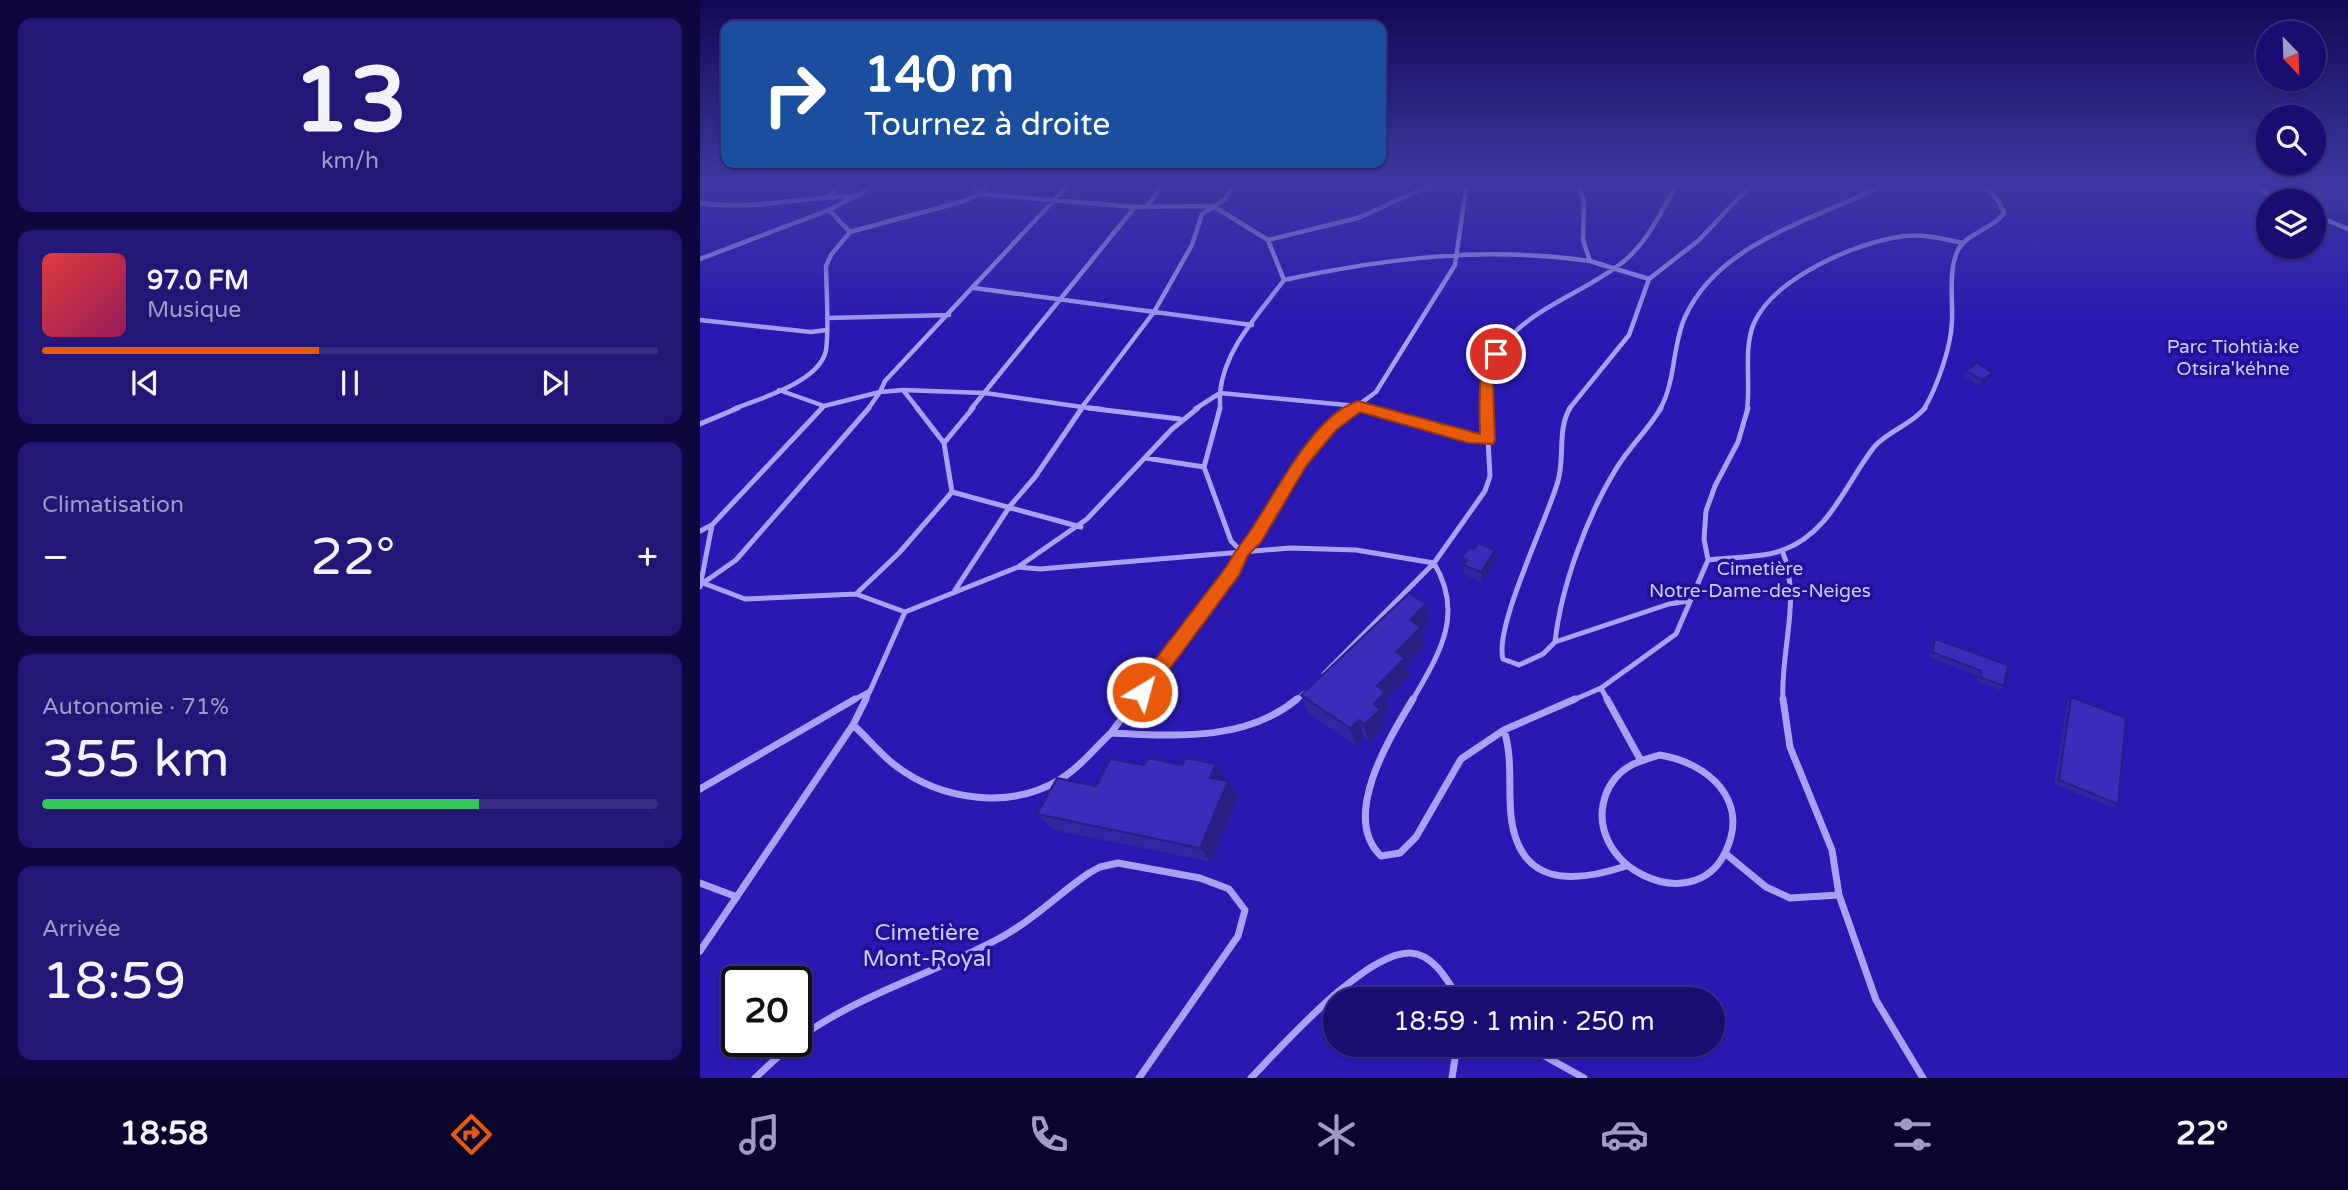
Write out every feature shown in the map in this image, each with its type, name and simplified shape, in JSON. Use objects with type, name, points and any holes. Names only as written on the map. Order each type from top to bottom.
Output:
[{"type":"lane","points":[[700,258],[766,233]]},
{"type":"lane","points":[[700,424],[802,380],[821,363],[826,353],[826,266],[841,240],[849,233]]},
{"type":"lane","points":[[701,585],[736,560],[877,399],[885,381],[1024,233]]},
{"type":"lane","points":[[944,443],[1114,233]]},
{"type":"lane","points":[[955,590],[1010,506],[1035,477],[1082,407],[1154,312],[1192,245],[1196,233]]},
{"type":"lane","points":[[1257,233],[1268,240],[1284,280]]},
{"type":"lane","points":[[1268,240],[1295,233]]},
{"type":"lane","points":[[853,725],[898,769],[941,791],[1005,798],[1033,792],[1059,780],[1111,733],[1233,570],[1242,552],[1255,537],[1315,443],[1331,426],[1377,392],[1455,265],[1461,233]]},
{"type":"lane","points":[[1583,233],[1590,261]]},
{"type":"lane","points":[[1318,680],[1434,563],[1485,491],[1490,476],[1486,385],[1496,354],[1536,312],[1614,269],[1638,247],[1647,233]]},
{"type":"lane","points":[[1688,601],[1669,604],[1555,642],[1543,654],[1519,665],[1503,659],[1500,648],[1513,603],[1559,480],[1564,418],[1574,400],[1599,374],[1629,335],[1649,279],[1705,233]]},
{"type":"lane","points":[[1555,642],[1557,619],[1591,522],[1614,470],[1667,396],[1678,334],[1686,312],[1696,296],[1726,265],[1773,233]]},
{"type":"lane","points":[[1709,560],[1719,556],[1782,550],[1811,534],[1826,519],[1876,445],[1914,419],[1931,398],[1952,325],[1952,276],[1956,252],[1963,243],[1979,233]]},
{"type":"lane","points":[[1434,563],[1448,591],[1448,613],[1443,643],[1374,766],[1364,802],[1366,830],[1375,850],[1381,856],[1400,853],[1416,837],[1461,759],[1504,730],[1601,688],[1676,634],[1688,601],[1709,560],[1704,539],[1706,511],[1738,442],[1748,407],[1750,338],[1754,324],[1774,295],[1802,274],[1873,242],[1898,237],[1925,236],[1963,243]]},
{"type":"lane","points":[[1242,552],[1231,541],[1204,467],[1221,405],[1218,380],[1235,346],[1284,280],[1352,264],[1490,251],[1563,256],[1590,261],[1649,279]]},
{"type":"lane","points":[[974,288],[1252,326]]},
{"type":"lane","points":[[827,318],[949,315]]},
{"type":"lane","points":[[700,320],[811,332],[826,331]]},
{"type":"lane","points":[[779,390],[824,406]]},
{"type":"lane","points":[[903,390],[944,443],[952,492]]},
{"type":"lane","points":[[700,531],[712,526],[824,406],[880,391],[985,393],[1180,419]]},
{"type":"lane","points":[[700,950],[853,725],[905,612],[1017,567],[1081,527],[1180,419],[1220,393],[1358,406],[1469,438],[1488,440]]},
{"type":"lane","points":[[1146,458],[1204,467]]},
{"type":"lane","points":[[952,492],[1081,527]]},
{"type":"lane","points":[[856,594],[898,553],[952,492]]},
{"type":"lane","points":[[701,585],[712,526]]},
{"type":"lane","points":[[1017,567],[1040,569],[1290,548],[1356,550],[1434,563]]},
{"type":"lane","points":[[1782,550],[1790,565],[1791,629],[1783,688],[1786,726],[1796,766],[1832,846],[1839,874],[1839,895],[1875,996],[1903,1050],[1923,1078]]},
{"type":"lane","points":[[701,585],[746,599],[856,594],[905,612]]},
{"type":"lane","points":[[1601,688],[1640,759]]},
{"type":"lane","points":[[1111,733],[1208,736],[1248,726],[1275,714],[1308,690]]},
{"type":"lane","points":[[700,789],[870,691]]},
{"type":"lane","points":[[1504,730],[1511,746],[1513,827],[1523,853],[1538,869],[1563,879],[1596,877],[1626,866]]},
{"type":"lane","points":[[1660,755],[1679,758],[1698,766],[1714,779],[1726,795],[1733,815],[1733,835],[1726,854],[1713,870],[1693,880],[1670,883],[1647,878],[1626,866],[1612,850],[1604,833],[1601,814],[1603,795],[1611,779],[1624,767],[1640,759],[1660,755]]},
{"type":"lane","points":[[1726,854],[1766,887],[1790,898],[1839,895]]},
{"type":"lane","points":[[812,1028],[850,1005],[940,968],[1027,924],[1093,871],[1112,863],[1219,883],[1237,894],[1245,910],[1238,936],[1139,1078]]},
{"type":"lane","points":[[700,883],[737,897]]},
{"type":"lane","points":[[1343,987],[1384,960],[1409,952],[1434,962],[1451,987]]},
{"type":"lane","points":[[1251,1078],[1323,1007]]},
{"type":"lane","points":[[755,1078],[778,1057]]},
{"type":"lane","points":[[1452,1078],[1455,1057]]},
{"type":"lane","points":[[1546,1057],[1584,1078]]},
{"type":"green space","name":"Cimetière Notre-Dame-des-Neiges","points":[[700,233],[2256,233],[2256,259],[2326,259],[2326,233],[2348,234],[2348,1078],[700,1078]]},
{"type":"building","points":[[1977,363],[1993,373],[1982,380],[1966,371]]},
{"type":"building","points":[[1478,543],[1495,550],[1481,572],[1463,565],[1467,560],[1462,557],[1470,547],[1474,549]]},
{"type":"building","points":[[1409,593],[1426,604],[1410,620],[1421,627],[1396,652],[1405,658],[1377,686],[1385,692],[1374,704],[1380,710],[1364,725],[1359,720],[1350,728],[1301,695]]},
{"type":"building","points":[[1935,639],[2008,665],[2004,686],[1980,677],[1981,671],[1932,652]]},
{"type":"building","points":[[2071,697],[2126,718],[2118,804],[2059,780]]},
{"type":"building","points":[[1148,758],[1182,765],[1185,758],[1216,764],[1210,778],[1228,781],[1200,848],[1037,814],[1057,778],[1096,786],[1110,759],[1144,765]]},
{"type":"route","points":[[1142,692],[1233,570],[1301,462],[1331,426],[1358,406],[1469,438],[1488,440],[1486,385],[1496,354]]},
{"type":"park label","name":"Parc Tiohtià:ke Otsira'kéhne","points":[[2233,357]]},
{"type":"park label","name":"Cimetière Mont-Royal","points":[[927,945]]}]
